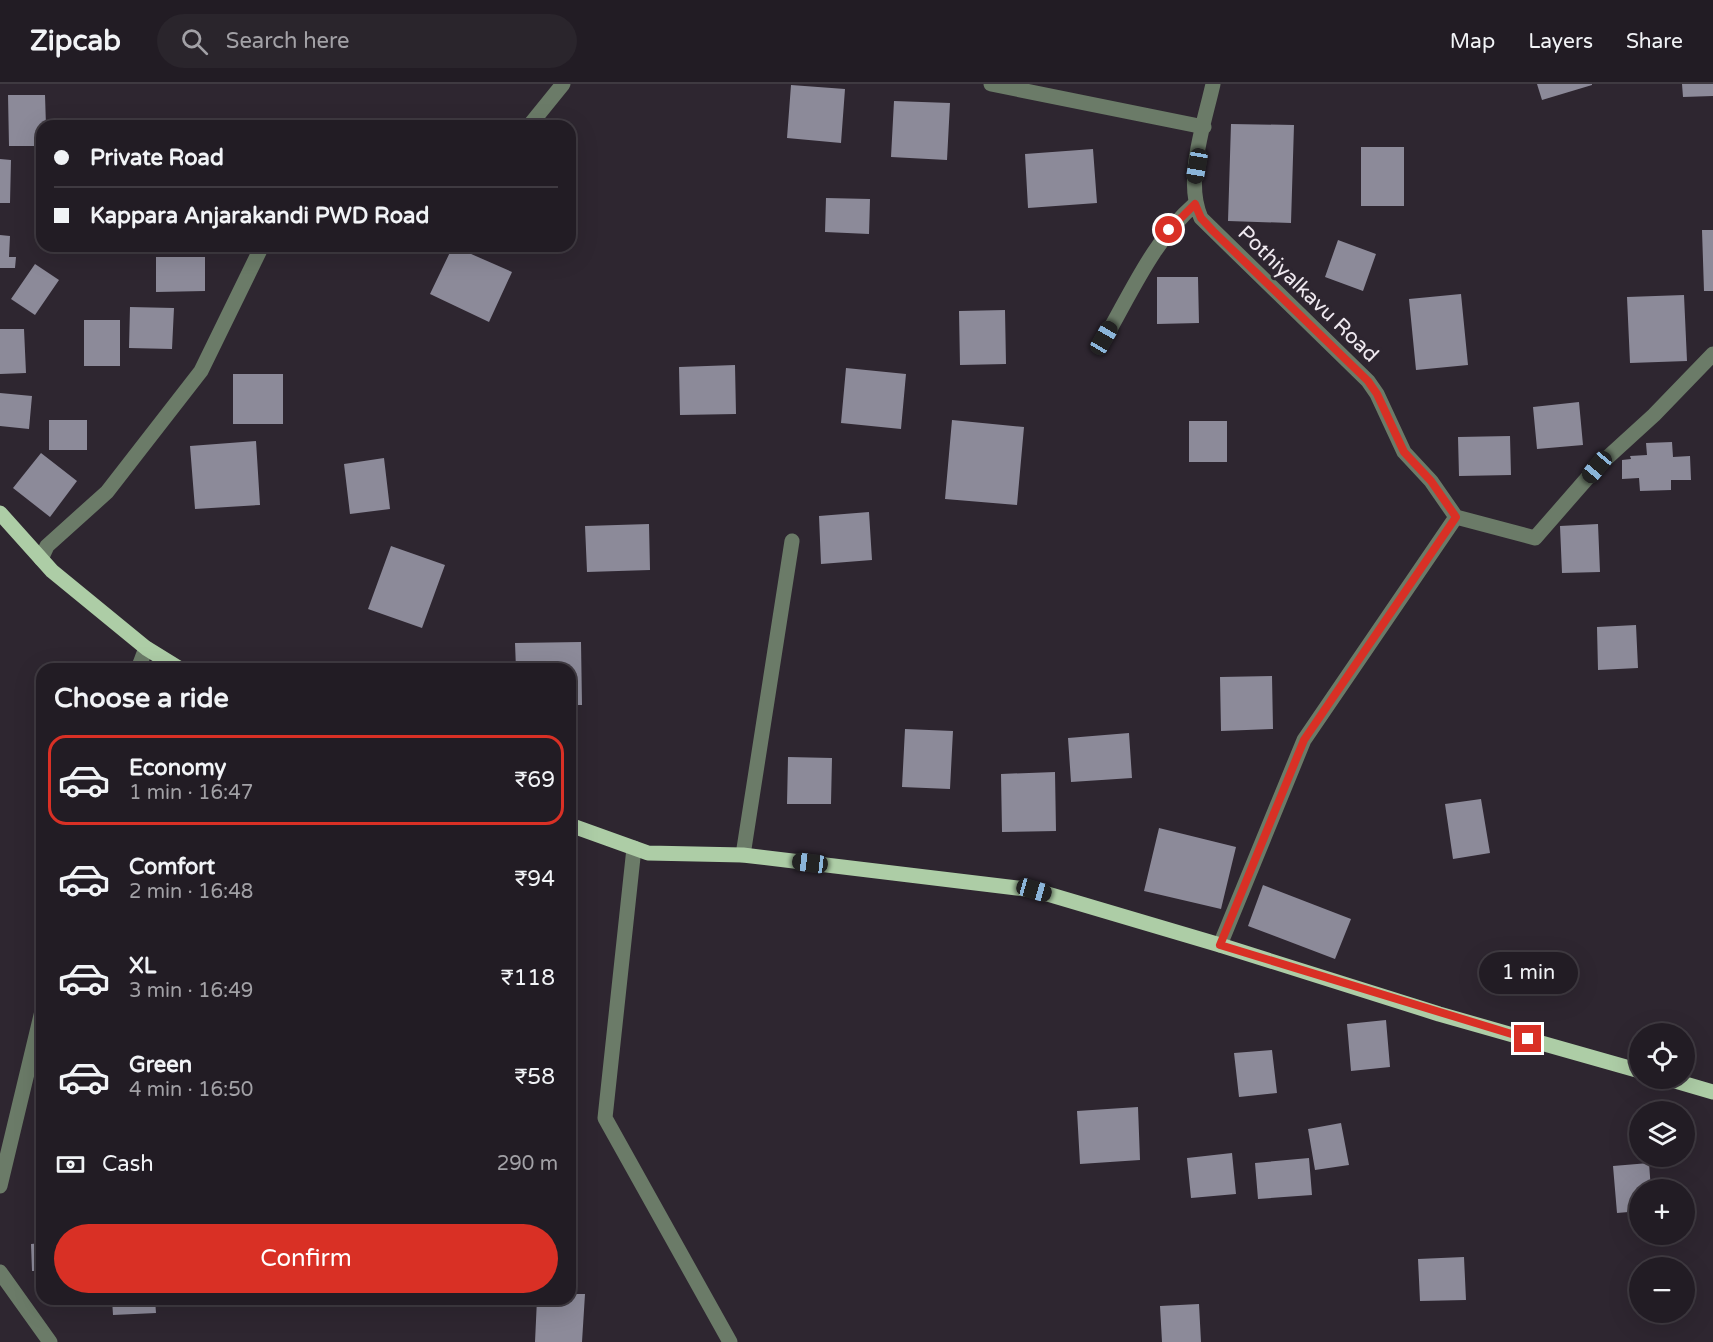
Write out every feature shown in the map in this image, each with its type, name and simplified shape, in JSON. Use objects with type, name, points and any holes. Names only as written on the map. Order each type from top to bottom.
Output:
[{"type":"main road","points":[[0,513],[41,559],[146,648],[170,663]]},
{"type":"main road","points":[[576,827],[648,853],[743,855],[1034,890],[1220,945],[1439,1014],[1629,1068]]},
{"type":"main road","points":[[1695,1087],[1713,1092]]},
{"type":"street","points":[[533,120],[562,84]]},
{"type":"street","points":[[991,84],[1204,127]]},
{"type":"street","points":[[1104,338],[1161,239],[1176,220],[1195,204],[1193,186],[1213,84]]},
{"type":"street","name":"Pothiyalkavu Road","points":[[1195,204],[1201,218],[1213,231],[1368,381],[1377,394],[1404,452],[1431,481],[1456,517]]},
{"type":"street","points":[[41,559],[47,546],[107,492],[201,371],[259,252]]},
{"type":"street","points":[[1220,945],[1304,740],[1456,517],[1535,538],[1597,467],[1654,415],[1713,354]]},
{"type":"street","points":[[743,855],[792,541]]},
{"type":"street","points":[[140,663],[146,648]]},
{"type":"street","points":[[634,848],[605,1118],[730,1342]]},
{"type":"street","points":[[0,1186],[36,1036]]},
{"type":"street","points":[[0,1272],[42,1338]]},
{"type":"building","points":[[1537,84],[1592,84],[1592,85],[1542,100]]},
{"type":"building","points":[[1682,84],[1713,84],[1713,96],[1683,97]]},
{"type":"building","points":[[791,85],[845,89],[841,143],[787,138]]},
{"type":"building","points":[[8,95],[45,95],[46,120],[36,120],[36,146],[9,146]]},
{"type":"building","points":[[894,101],[950,103],[947,160],[891,157]]},
{"type":"building","points":[[1231,124],[1294,125],[1291,223],[1228,221]]},
{"type":"building","points":[[1361,147],[1404,147],[1404,206],[1361,206]]},
{"type":"building","points":[[1093,149],[1097,203],[1028,208],[1025,154]]},
{"type":"building","points":[[0,159],[11,160],[10,203],[0,203]]},
{"type":"building","points":[[826,198],[870,199],[869,234],[825,232]]},
{"type":"building","points":[[1702,230],[1713,230],[1713,291],[1704,291]]},
{"type":"building","points":[[0,235],[10,236],[9,257],[16,257],[15,268],[0,268]]},
{"type":"building","points":[[1338,240],[1376,254],[1363,291],[1325,277]]},
{"type":"building","points":[[450,252],[467,252],[512,272],[489,322],[430,294]]},
{"type":"building","points":[[156,257],[205,257],[205,291],[156,292]]},
{"type":"building","points":[[35,264],[59,280],[35,315],[11,299]]},
{"type":"building","points":[[1157,277],[1198,277],[1199,323],[1157,324]]},
{"type":"building","points":[[1461,294],[1468,365],[1416,370],[1409,299]]},
{"type":"building","points":[[1684,295],[1687,361],[1630,363],[1627,297]]},
{"type":"building","points":[[130,307],[174,308],[172,349],[129,348]]},
{"type":"building","points":[[1005,310],[1006,364],[960,365],[959,311]]},
{"type":"building","points":[[84,320],[120,320],[120,366],[84,366]]},
{"type":"building","points":[[0,329],[24,329],[26,373],[0,374]]},
{"type":"building","points":[[735,365],[736,414],[680,415],[679,367]]},
{"type":"building","points":[[846,368],[906,374],[901,429],[841,423]]},
{"type":"building","points":[[233,374],[283,374],[283,424],[233,424]]},
{"type":"building","points":[[0,393],[32,396],[29,429],[0,426]]},
{"type":"building","points":[[1579,402],[1583,445],[1537,449],[1533,407]]},
{"type":"building","points":[[49,420],[87,420],[87,450],[49,450]]},
{"type":"building","points":[[952,420],[1024,427],[1017,505],[945,499]]},
{"type":"building","points":[[1189,421],[1227,421],[1227,462],[1189,462]]},
{"type":"building","points":[[1510,436],[1511,475],[1459,476],[1458,437]]},
{"type":"building","points":[[256,441],[260,505],[195,509],[190,446]]},
{"type":"building","points":[[1672,442],[1673,457],[1690,456],[1691,480],[1671,480],[1671,490],[1640,491],[1639,478],[1622,479],[1622,460],[1631,459],[1630,456],[1647,455],[1646,443]]},
{"type":"building","points":[[41,453],[77,481],[50,517],[13,488]]},
{"type":"building","points":[[384,458],[390,509],[350,514],[344,464]]},
{"type":"building","points":[[869,512],[872,560],[821,564],[819,516]]},
{"type":"building","points":[[649,524],[650,570],[587,572],[585,526]]},
{"type":"building","points":[[1598,524],[1600,572],[1562,573],[1560,526]]},
{"type":"building","points":[[391,546],[445,565],[422,628],[368,609]]},
{"type":"building","points":[[1636,625],[1638,668],[1598,670],[1597,627]]},
{"type":"building","points":[[581,642],[582,705],[576,705],[576,663],[516,663],[515,643]]},
{"type":"building","points":[[1272,676],[1273,729],[1221,731],[1220,677]]},
{"type":"building","points":[[905,729],[953,731],[950,789],[902,787]]},
{"type":"building","points":[[1129,733],[1132,778],[1071,782],[1068,738]]},
{"type":"building","points":[[788,757],[832,758],[831,804],[787,804]]},
{"type":"building","points":[[1055,772],[1056,831],[1002,832],[1001,774]]},
{"type":"building","points":[[1481,799],[1490,853],[1453,859],[1445,804]]},
{"type":"building","points":[[1159,828],[1236,847],[1221,909],[1144,891]]},
{"type":"building","points":[[1263,885],[1351,919],[1335,959],[1248,926]]},
{"type":"building","points":[[1386,1020],[1390,1067],[1351,1071],[1347,1024]]},
{"type":"building","points":[[1272,1050],[1277,1093],[1239,1097],[1234,1053]]},
{"type":"building","points":[[1138,1107],[1140,1160],[1080,1164],[1077,1111]]},
{"type":"building","points":[[1341,1123],[1349,1165],[1315,1170],[1308,1129]]},
{"type":"building","points":[[1232,1153],[1236,1194],[1191,1198],[1187,1158]]},
{"type":"building","points":[[1309,1158],[1312,1195],[1258,1199],[1255,1163]]},
{"type":"building","points":[[1613,1166],[1649,1167],[1650,1179],[1629,1179],[1629,1212],[1617,1213]]},
{"type":"building","points":[[31,1244],[36,1244],[36,1271],[32,1271]]},
{"type":"building","points":[[1464,1257],[1466,1300],[1420,1301],[1418,1259]]},
{"type":"building","points":[[576,1294],[585,1294],[582,1342],[535,1342],[537,1305],[576,1305]]},
{"type":"building","points":[[1199,1304],[1201,1342],[1162,1342],[1160,1306]]},
{"type":"building","points":[[112,1305],[155,1305],[156,1313],[113,1315]]},
{"type":"route","points":[[1169,230],[1176,220],[1195,204],[1201,218],[1213,231],[1368,381],[1377,394],[1385,416],[1404,452],[1431,481],[1456,517],[1304,740],[1220,945],[1439,1014],[1528,1039]]}]
